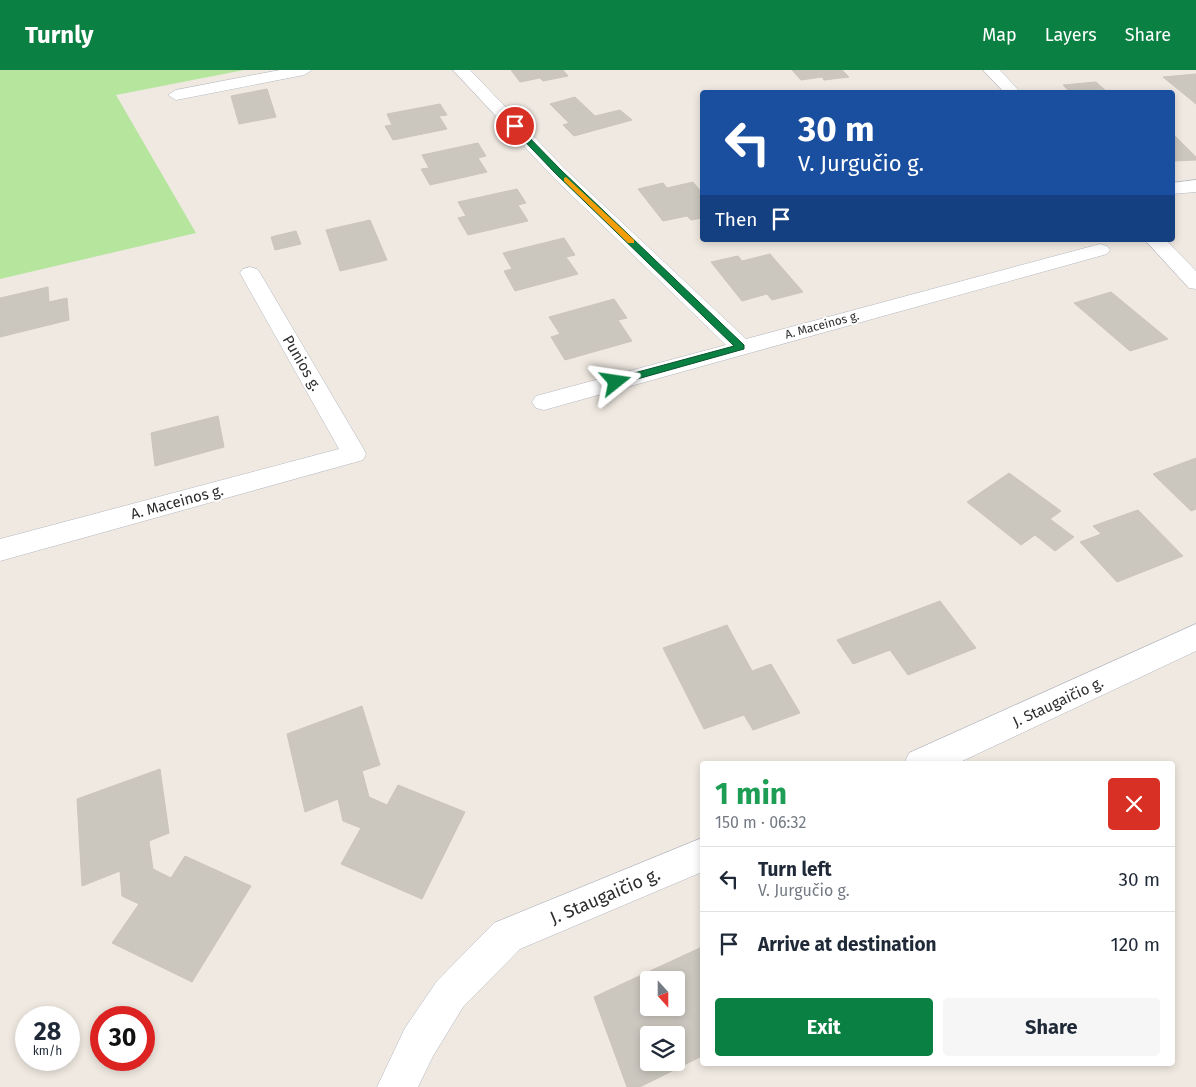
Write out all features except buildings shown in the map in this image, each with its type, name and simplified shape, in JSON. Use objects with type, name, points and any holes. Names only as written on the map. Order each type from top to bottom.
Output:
[{"type":"street","points":[[176,95],[304,70]]},
{"type":"street","points":[[461,70],[558,172],[740,347]]},
{"type":"street","points":[[991,70],[1010,90]]},
{"type":"street","points":[[1175,188],[1196,186]]},
{"type":"street","points":[[1157,242],[1196,283]]},
{"type":"street","name":"A. Maceinos g.","points":[[544,402],[1100,250]]},
{"type":"street","name":"Punios g.","points":[[250,272],[354,454]]},
{"type":"street","name":"A. Maceinos g.","points":[[0,550],[354,454]]},
{"type":"street","name":"J. Staugaičio g.","points":[[927,761],[1196,638]]},
{"type":"street","name":"J. Staugaičio g.","points":[[398,1087],[418,1042],[450,994],[507,936],[700,856]]},
{"type":"green space","points":[[0,70],[244,70],[116,95],[196,233],[0,279]]},
{"type":"slow traffic","points":[[566,180],[631,241]]},
{"type":"route","points":[[515,126],[558,172],[740,347],[616,382]]}]
